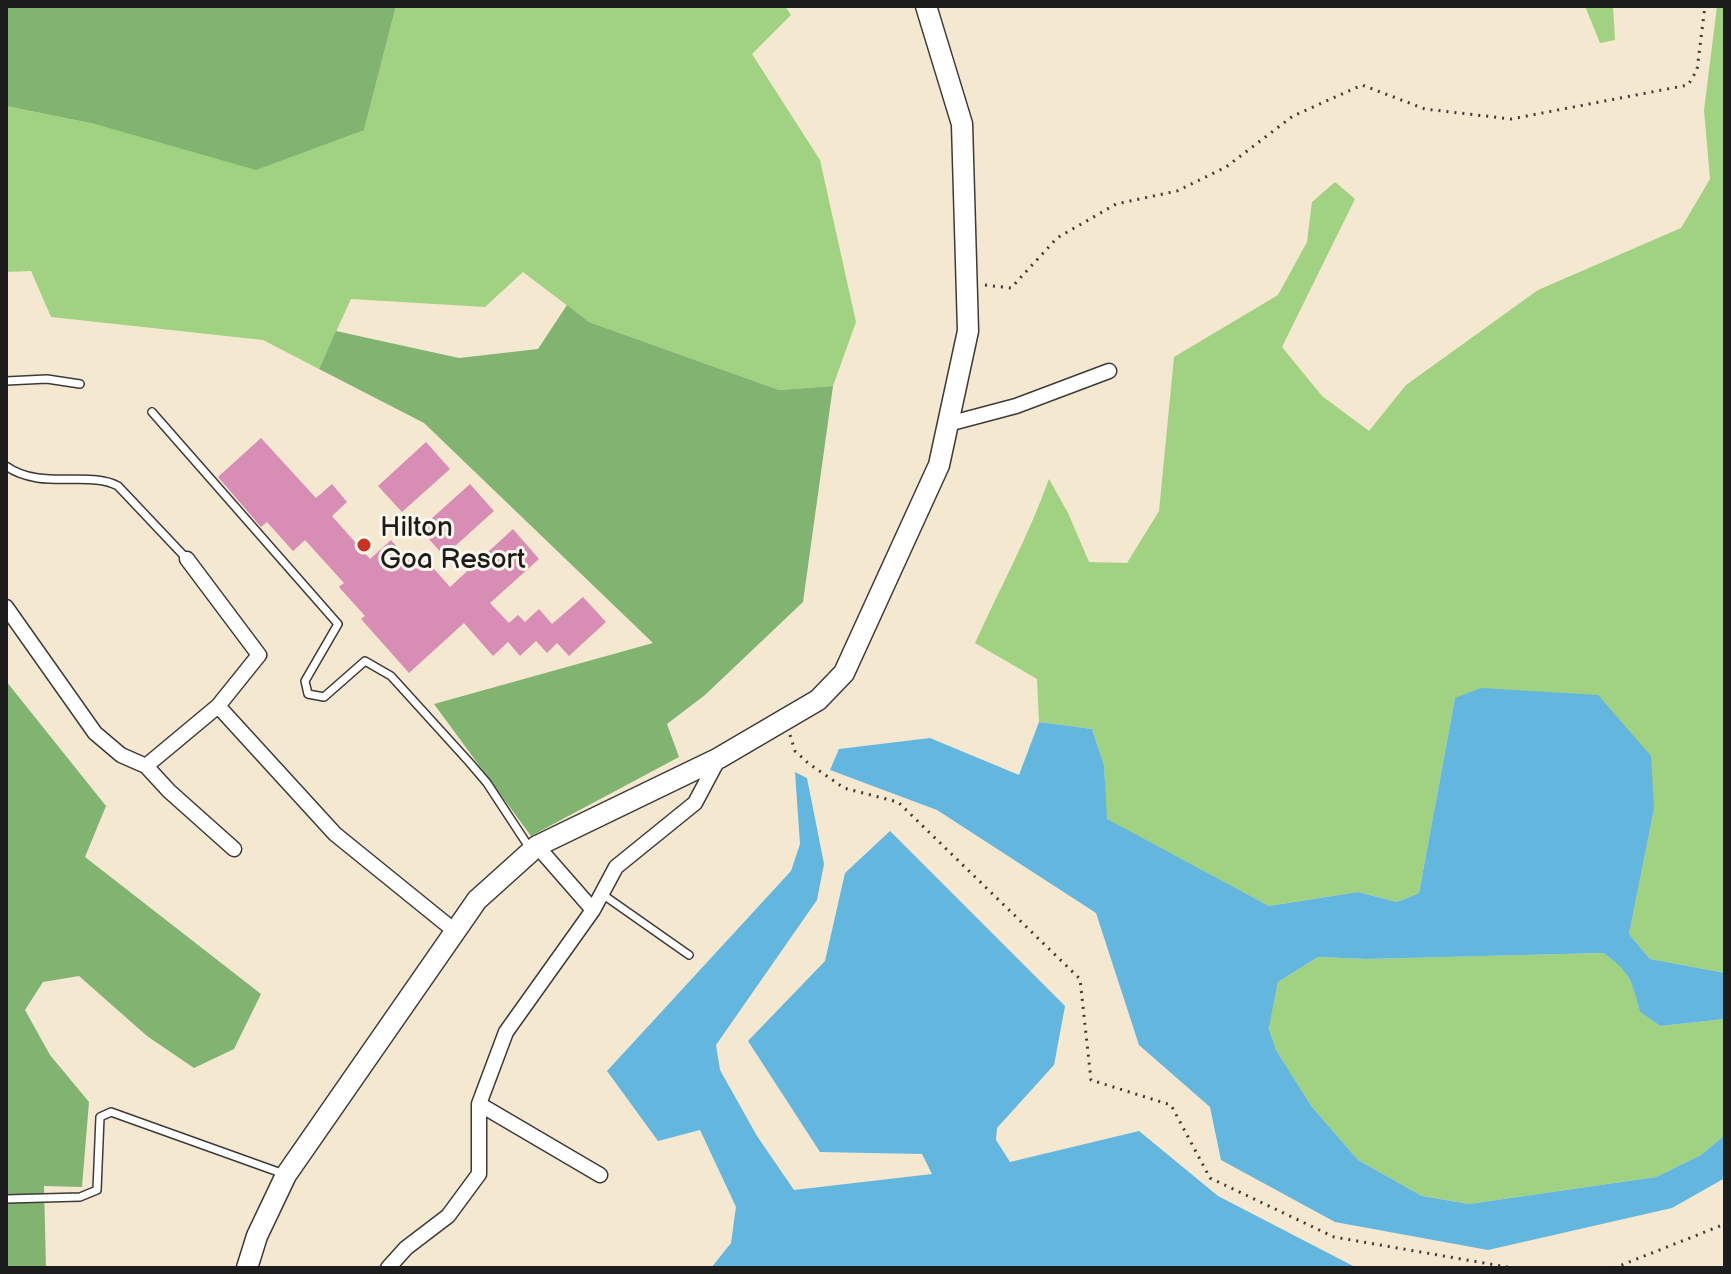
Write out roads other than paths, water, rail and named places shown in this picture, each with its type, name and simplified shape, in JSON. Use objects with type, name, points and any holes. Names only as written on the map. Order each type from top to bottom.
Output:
[{"type":"main road","points":[[247,1268],[257,1236],[286,1175],[477,900],[535,849],[719,758],[818,700],[844,673],[939,465],[968,331],[962,124],[926,6]]},
{"type":"street","points":[[948,424],[1016,406],[1109,371]]},
{"type":"street","points":[[146,766],[218,706],[259,655],[187,559]]},
{"type":"street","points":[[6,607],[95,733],[121,755],[146,766],[169,791],[234,849]]},
{"type":"street","points":[[218,706],[335,834],[456,932]]},
{"type":"street","points":[[388,1268],[406,1248],[448,1216],[479,1174],[479,1104],[506,1032],[593,910],[616,867],[695,803],[719,758]]},
{"type":"street","points":[[535,849],[593,910]]},
{"type":"street","points":[[479,1104],[600,1175]]},
{"type":"lane","points":[[6,381],[47,379],[80,384]]},
{"type":"lane","points":[[152,412],[338,624],[305,681],[308,694],[324,697],[365,661],[391,676],[487,783],[535,849]]},
{"type":"lane","points":[[6,466],[17,474],[57,481],[109,481],[118,486],[187,559]]},
{"type":"lane","points":[[602,894],[689,955]]},
{"type":"lane","points":[[6,1199],[80,1197],[97,1190],[100,1117],[111,1112],[286,1175]]},
{"type":"water","points":[[1481,688],[1598,695],[1651,756],[1654,809],[1629,934],[1650,959],[1725,973],[1725,1019],[1660,1026],[1640,1012],[1629,978],[1619,965],[1603,953],[1367,959],[1318,957],[1278,982],[1269,1028],[1276,1050],[1312,1107],[1358,1160],[1422,1196],[1469,1204],[1656,1177],[1701,1155],[1725,1135],[1725,1178],[1672,1208],[1488,1250],[1335,1222],[1221,1160],[1210,1107],[1139,1045],[1096,913],[937,810],[830,770],[839,749],[930,738],[1019,775],[1039,722],[1092,729],[1104,765],[1107,819],[1269,906],[1358,892],[1397,902],[1419,893],[1455,698]]},
{"type":"water","points":[[795,772],[807,778],[824,864],[817,900],[716,1045],[720,1070],[757,1136],[794,1190],[932,1174],[922,1154],[820,1152],[748,1041],[825,961],[845,873],[890,831],[1065,1006],[1054,1065],[997,1128],[996,1140],[1010,1162],[1139,1131],[1218,1196],[1357,1268],[711,1268],[731,1243],[736,1207],[700,1130],[658,1141],[607,1071],[791,871],[800,844]]},
{"type":"place","name":"Hilton Goa Resort","points":[[364,545]]}]
